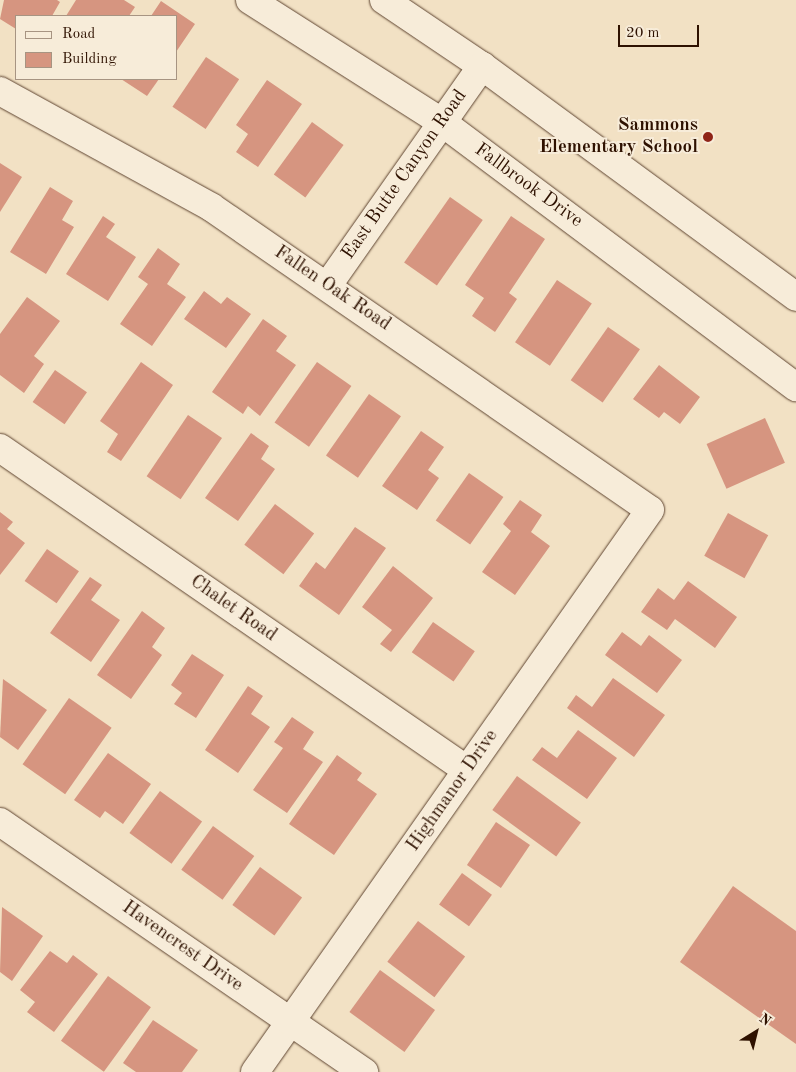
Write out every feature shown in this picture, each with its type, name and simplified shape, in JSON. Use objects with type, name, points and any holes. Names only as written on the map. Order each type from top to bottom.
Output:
[{"type":"street","name":"Fallbrook Drive","points":[[250,0],[443,123],[796,387]]},
{"type":"street","points":[[384,0],[482,66],[796,297]]},
{"type":"street","name":"East Butte Canyon Road","points":[[328,285],[482,66]]},
{"type":"street","name":"Fallen Oak Road","points":[[0,90],[128,158],[328,285],[650,510]]},
{"type":"street","name":"Chalet Road","points":[[0,448],[467,770]]},
{"type":"street","name":"Highmanor Drive","points":[[255,1072],[292,1023],[650,510]]},
{"type":"street","name":"Havencrest Drive","points":[[0,822],[364,1072]]},
{"type":"building","points":[[4,0],[57,0],[60,2],[53,15],[15,15],[15,28],[0,19]]},
{"type":"building","points":[[76,0],[124,0],[135,7],[130,15],[67,15]]},
{"type":"building","points":[[161,1],[195,24],[178,49],[178,15],[152,15]]},
{"type":"building","points":[[206,57],[239,79],[206,129],[172,107]]},
{"type":"building","points":[[123,80],[158,80],[147,96]]},
{"type":"building","points":[[267,80],[302,104],[258,167],[236,152],[248,134],[236,125]]},
{"type":"building","points":[[312,122],[344,145],[305,198],[274,175]]},
{"type":"building","points":[[0,163],[22,177],[0,212]]},
{"type":"building","points":[[50,187],[73,201],[62,220],[74,227],[46,274],[10,252]]},
{"type":"building","points":[[450,197],[483,220],[437,285],[404,263]]},
{"type":"building","points":[[103,216],[115,224],[106,237],[136,257],[108,301],[66,274]]},
{"type":"building","points":[[511,216],[545,239],[509,293],[517,299],[495,332],[472,316],[484,298],[465,285]]},
{"type":"building","points":[[158,248],[180,264],[167,284],[186,297],[152,346],[120,324],[148,284],[138,277]]},
{"type":"building","points":[[557,280],[592,303],[550,366],[515,342]]},
{"type":"building","points":[[204,291],[221,304],[227,297],[251,314],[226,348],[184,319]]},
{"type":"building","points":[[27,297],[60,321],[34,356],[44,364],[24,393],[0,375],[0,334]]},
{"type":"building","points":[[263,319],[287,336],[276,351],[296,365],[260,416],[248,406],[243,414],[212,392]]},
{"type":"building","points":[[608,327],[640,349],[603,403],[571,380]]},
{"type":"building","points":[[141,362],[173,385],[121,461],[107,452],[118,434],[100,421]]},
{"type":"building","points":[[317,362],[351,386],[309,447],[275,423]]},
{"type":"building","points":[[659,365],[700,397],[680,424],[664,412],[659,418],[633,399]]},
{"type":"building","points":[[55,370],[87,392],[65,424],[33,402]]},
{"type":"building","points":[[369,394],[401,416],[358,478],[326,455]]},
{"type":"building","points":[[188,415],[222,438],[181,499],[147,476]]},
{"type":"building","points":[[765,418],[785,463],[726,489],[707,444]]},
{"type":"building","points":[[421,431],[444,447],[428,470],[439,478],[417,510],[382,486]]},
{"type":"building","points":[[251,433],[269,446],[261,459],[275,469],[238,521],[205,498]]},
{"type":"building","points":[[469,473],[503,497],[470,545],[436,521]]},
{"type":"building","points":[[520,500],[542,515],[531,532],[550,546],[515,595],[482,572],[511,531],[503,524]]},
{"type":"building","points":[[275,504],[314,533],[283,574],[244,545]]},
{"type":"building","points":[[0,512],[13,522],[7,529],[25,543],[0,575]]},
{"type":"building","points":[[728,513],[768,535],[744,578],[704,556]]},
{"type":"building","points":[[355,527],[386,548],[339,615],[299,586],[316,562],[325,569]]},
{"type":"building","points":[[47,549],[79,571],[57,603],[25,581]]},
{"type":"building","points":[[393,566],[433,598],[391,652],[380,644],[392,630],[362,607]]},
{"type":"building","points":[[90,577],[102,585],[91,600],[120,620],[91,662],[50,633]]},
{"type":"building","points":[[688,581],[737,617],[715,648],[675,619],[667,630],[641,612],[658,588],[674,600]]},
{"type":"building","points":[[142,611],[165,628],[152,647],[162,655],[131,699],[97,675]]},
{"type":"building","points":[[433,622],[475,651],[454,682],[412,652]]},
{"type":"building","points":[[622,632],[641,646],[649,635],[682,660],[657,693],[605,655]]},
{"type":"building","points":[[192,654],[224,675],[196,718],[174,704],[182,693],[171,685]]},
{"type":"building","points":[[613,678],[665,715],[634,757],[567,708],[576,695],[592,707]]},
{"type":"building","points":[[3,679],[47,710],[18,750],[0,737]]},
{"type":"building","points":[[248,686],[263,696],[251,714],[270,727],[238,773],[205,750]]},
{"type":"building","points":[[69,698],[112,728],[65,794],[23,764]]},
{"type":"building","points":[[292,717],[314,732],[303,749],[323,762],[287,813],[253,790],[283,748],[274,742]]},
{"type":"building","points":[[578,730],[617,758],[587,799],[532,760],[542,747],[557,758]]},
{"type":"building","points":[[108,753],[151,784],[123,824],[105,811],[100,818],[74,800]]},
{"type":"building","points":[[337,755],[362,773],[357,780],[377,794],[334,855],[289,824]]},
{"type":"building","points":[[517,776],[581,822],[556,856],[492,810]]},
{"type":"building","points":[[160,791],[202,822],[172,864],[129,833]]},
{"type":"building","points":[[496,822],[530,845],[501,888],[467,865]]},
{"type":"building","points":[[213,826],[254,856],[223,900],[181,870]]},
{"type":"building","points":[[260,867],[302,898],[274,936],[232,905]]},
{"type":"building","points":[[462,873],[492,895],[469,926],[439,905]]},
{"type":"building","points":[[733,886],[796,931],[796,1044],[680,962]]},
{"type":"building","points":[[2,907],[43,936],[12,981],[0,972]]},
{"type":"building","points":[[418,921],[465,957],[434,997],[387,962]]},
{"type":"building","points":[[50,951],[67,963],[73,955],[98,974],[54,1032],[27,1012],[35,1002],[20,990]]},
{"type":"building","points":[[380,970],[435,1010],[404,1052],[349,1012]]},
{"type":"building","points":[[108,976],[151,1007],[104,1072],[61,1041]]},
{"type":"building","points":[[153,1020],[198,1050],[182,1072],[136,1072],[123,1063]]},
{"type":"place","name":"Sammons Elementary School","points":[[708,137]]}]
